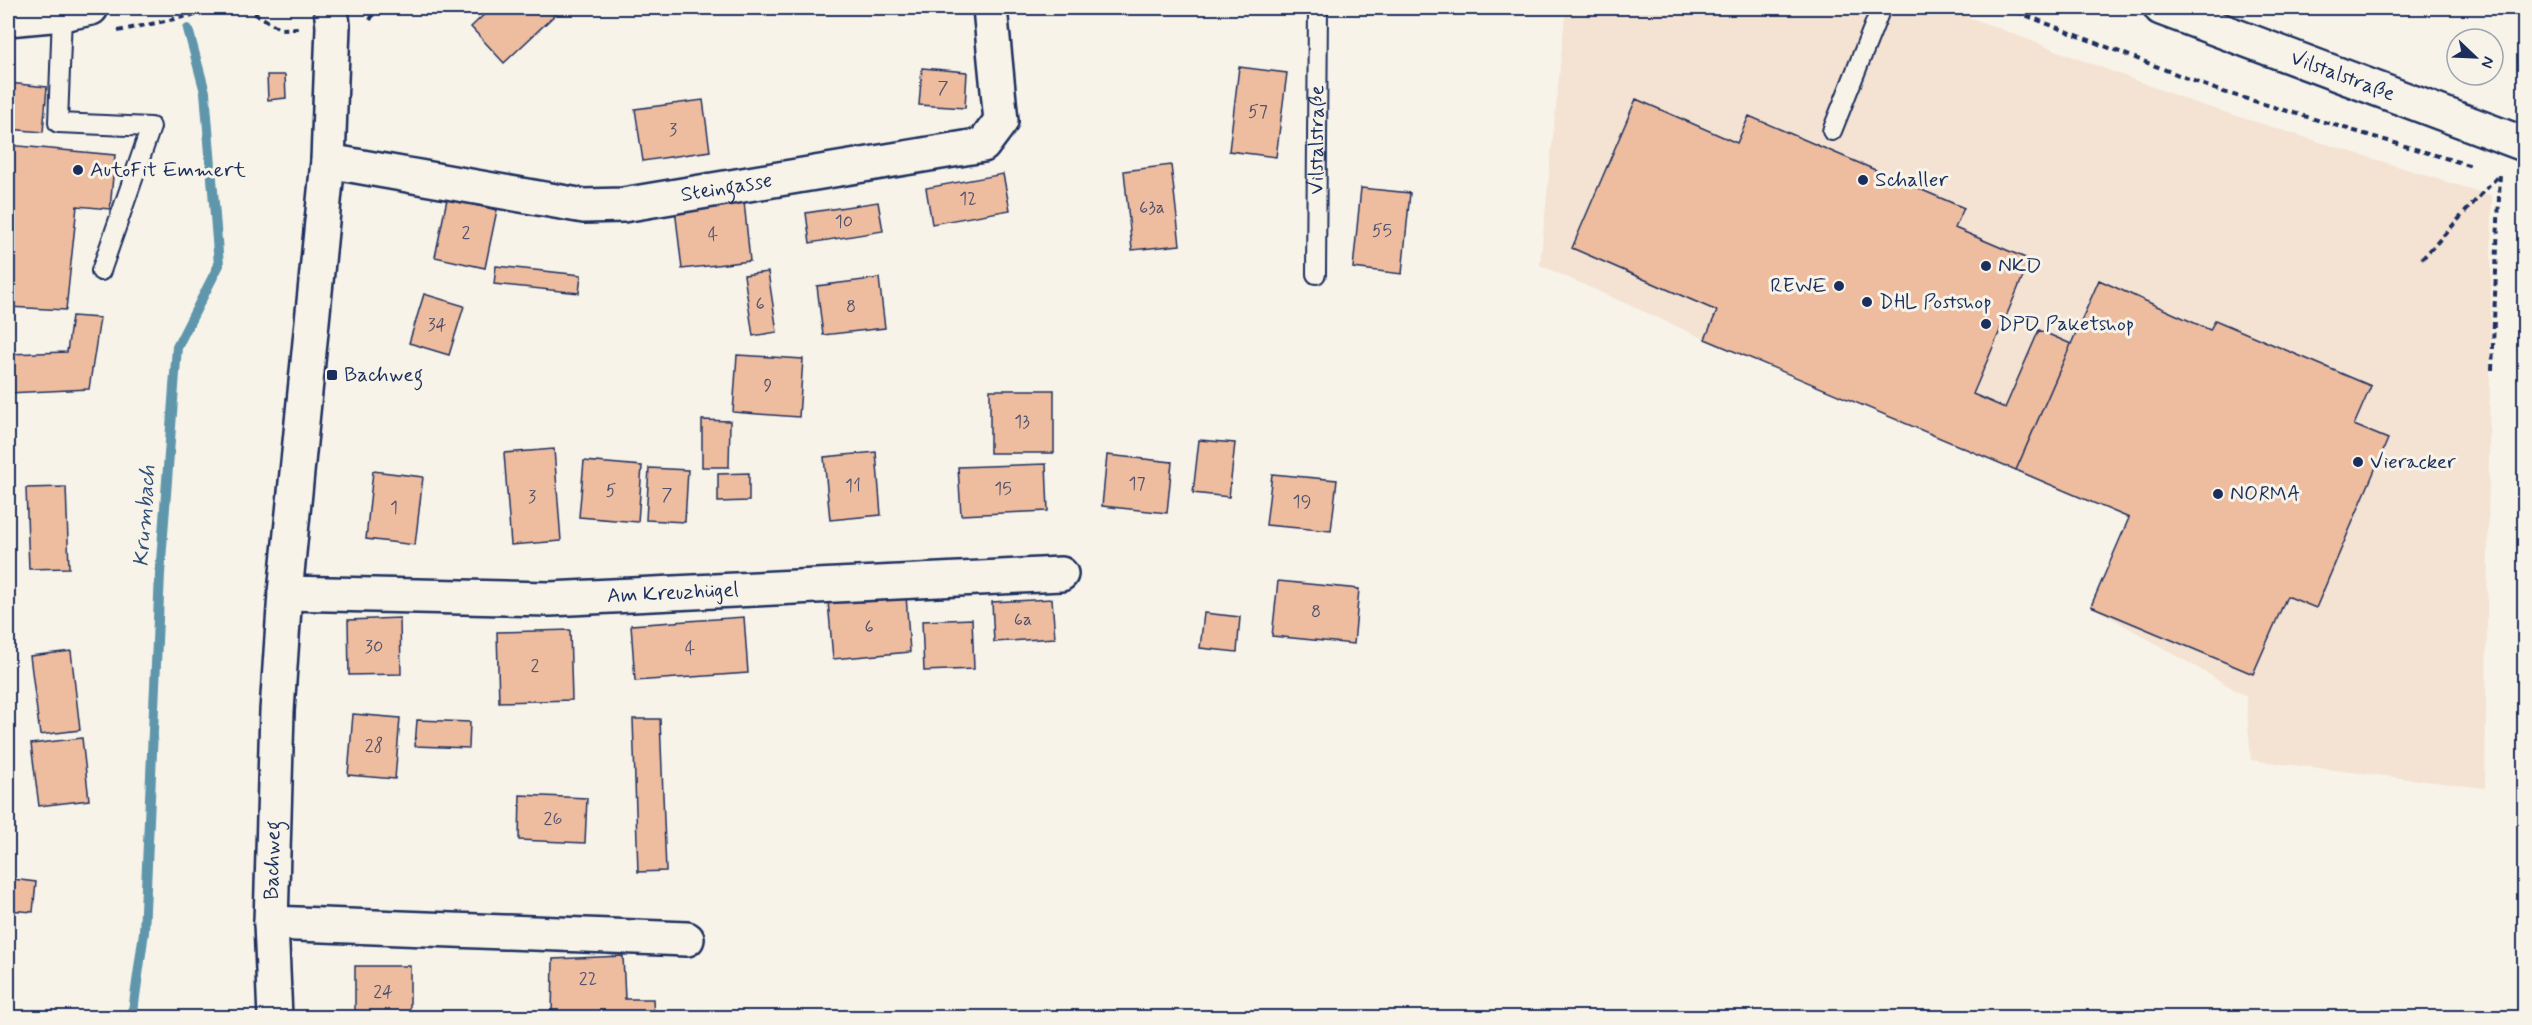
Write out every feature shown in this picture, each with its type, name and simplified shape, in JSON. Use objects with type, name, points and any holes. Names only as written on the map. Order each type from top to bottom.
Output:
[{"type":"street","name":"Bachweg","points":[[275,1017],[271,923],[277,711],[285,593],[328,161],[333,34],[331,8]]},
{"type":"street","name":"Steingasse","points":[[328,161],[584,206],[623,205],[984,145],[1001,121],[990,8]]},
{"type":"street","name":"Vilstalstraße","points":[[2161,8],[2517,141]]},
{"type":"street","points":[[8,20],[76,11]]},
{"type":"street","name":"Am Kreuzhügel","points":[[285,593],[550,599],[1060,574]]},
{"type":"street","name":"Bachweg","points":[[271,923],[687,939]]},
{"type":"lane","name":"Vilstalstraße","points":[[1316,274],[1318,8]]},
{"type":"lane","points":[[1832,131],[1881,8]]},
{"type":"lane","points":[[76,11],[58,123],[150,127],[101,271]]},
{"type":"path","points":[[2007,8],[2217,90],[2479,168]]},
{"type":"path","points":[[2422,259],[2500,174],[2517,141]]},
{"type":"path","points":[[2489,171],[2508,176]]},
{"type":"path","points":[[2492,370],[2500,174]]},
{"type":"shaded area","points":[[1566,8],[1945,8],[2195,103],[2492,196],[2485,788],[2251,760],[2246,696],[2091,606],[2128,518],[1705,339],[1540,265]]},
{"type":"building","points":[[491,8],[557,8],[560,10],[504,63],[471,27]]},
{"type":"building","points":[[1118,8],[1170,8],[1170,9],[1118,12]]},
{"type":"building","points":[[1239,67],[1287,73],[1276,157],[1229,151]]},
{"type":"building","points":[[922,68],[967,72],[965,108],[919,105]]},
{"type":"building","points":[[267,75],[285,75],[286,98],[268,100]]},
{"type":"building","points":[[8,83],[47,87],[43,132],[8,129]]},
{"type":"building","name":"REWE","points":[[1636,99],[1737,143],[1749,116],[1964,208],[1955,228],[2030,260],[1973,394],[2005,408],[2039,330],[2071,344],[2016,470],[1705,339],[1717,311],[1572,248]]},
{"type":"building","points":[[703,100],[710,151],[643,161],[635,109]]},
{"type":"building","points":[[8,145],[115,155],[110,209],[77,206],[66,310],[8,307]]},
{"type":"building","points":[[1171,165],[1180,245],[1132,250],[1124,171]]},
{"type":"building","points":[[1003,174],[1010,210],[932,224],[926,188]]},
{"type":"building","points":[[1361,188],[1410,193],[1402,274],[1353,268]]},
{"type":"building","points":[[447,199],[497,210],[485,268],[435,257]]},
{"type":"building","points":[[744,201],[750,261],[682,269],[675,209]]},
{"type":"building","points":[[878,202],[883,231],[810,243],[806,213]]},
{"type":"building","points":[[496,266],[581,275],[579,293],[494,284]]},
{"type":"building","points":[[768,272],[777,332],[753,336],[744,275]]},
{"type":"building","points":[[879,278],[885,328],[823,335],[817,286]]},
{"type":"building","name":"NORMA","points":[[2099,280],[2210,330],[2215,320],[2371,386],[2354,425],[2388,439],[2316,608],[2287,596],[2253,674],[2091,606],[2129,518],[2016,470]]},
{"type":"building","points":[[424,294],[464,306],[449,355],[409,343]]},
{"type":"building","points":[[72,316],[100,318],[89,389],[8,393],[8,354],[67,352]]},
{"type":"building","points":[[2524,336],[2524,354],[2518,351]]},
{"type":"building","points":[[737,355],[803,359],[799,417],[733,412]]},
{"type":"building","points":[[990,390],[1054,390],[1054,453],[990,453]]},
{"type":"building","points":[[702,420],[730,421],[729,467],[702,467]]},
{"type":"building","points":[[1199,440],[1235,443],[1229,497],[1193,493]]},
{"type":"building","points":[[554,449],[561,541],[511,545],[504,453]]},
{"type":"building","points":[[876,452],[881,515],[830,520],[824,457]]},
{"type":"building","points":[[1107,455],[1172,462],[1167,513],[1102,506]]},
{"type":"building","points":[[584,461],[642,466],[638,522],[579,517]]},
{"type":"building","points":[[1046,464],[1048,511],[961,515],[958,467]]},
{"type":"building","points":[[649,468],[688,470],[685,522],[646,520]]},
{"type":"building","points":[[373,471],[423,477],[415,545],[366,539]]},
{"type":"building","points":[[749,473],[749,501],[718,502],[718,474]]},
{"type":"building","points":[[1272,474],[1337,480],[1331,531],[1266,525]]},
{"type":"building","points":[[66,487],[69,568],[29,569],[26,488]]},
{"type":"building","points":[[1278,581],[1359,589],[1354,644],[1272,636]]},
{"type":"building","points":[[906,595],[910,652],[833,659],[828,601]]},
{"type":"building","points":[[1052,599],[1055,638],[994,642],[992,602]]},
{"type":"building","points":[[1204,613],[1240,617],[1237,652],[1200,648]]},
{"type":"building","points":[[744,617],[748,673],[635,681],[631,625]]},
{"type":"building","points":[[400,618],[401,674],[349,675],[348,620]]},
{"type":"building","points":[[972,619],[974,669],[924,671],[922,621]]},
{"type":"building","points":[[570,630],[572,700],[499,702],[497,632]]},
{"type":"building","points":[[71,651],[80,730],[40,735],[30,656]]},
{"type":"building","points":[[353,714],[400,718],[395,779],[348,775]]},
{"type":"building","points":[[633,719],[660,719],[666,871],[638,872]]},
{"type":"building","points":[[417,720],[470,722],[469,748],[415,746]]},
{"type":"building","points":[[82,738],[89,800],[39,806],[31,744]]},
{"type":"building","points":[[520,795],[587,798],[585,843],[519,840]]},
{"type":"building","points":[[12,879],[36,882],[33,912],[9,910]]},
{"type":"building","points":[[623,956],[625,999],[653,999],[654,1018],[552,1018],[553,959]]},
{"type":"building","points":[[355,966],[410,966],[410,1018],[355,1018]]},
{"type":"waterway","name":"Krumbach","points":[[132,1018],[144,932],[160,574],[177,347],[219,265],[205,92],[188,29]]},
{"type":"place","name":"AutoFit Emmert","points":[[78,170]]},
{"type":"place","name":"Schaller","points":[[1863,180]]},
{"type":"place","name":"NKD","points":[[1986,266]]},
{"type":"place","name":"REWE","points":[[1839,286]]},
{"type":"place","name":"DHL Postshop","points":[[1867,302]]},
{"type":"place","name":"DPD Paketshop","points":[[1986,324]]},
{"type":"place","name":"Bachweg","points":[[332,375]]},
{"type":"place","name":"Vieracker","points":[[2358,462]]},
{"type":"place","name":"NORMA","points":[[2218,494]]}]
